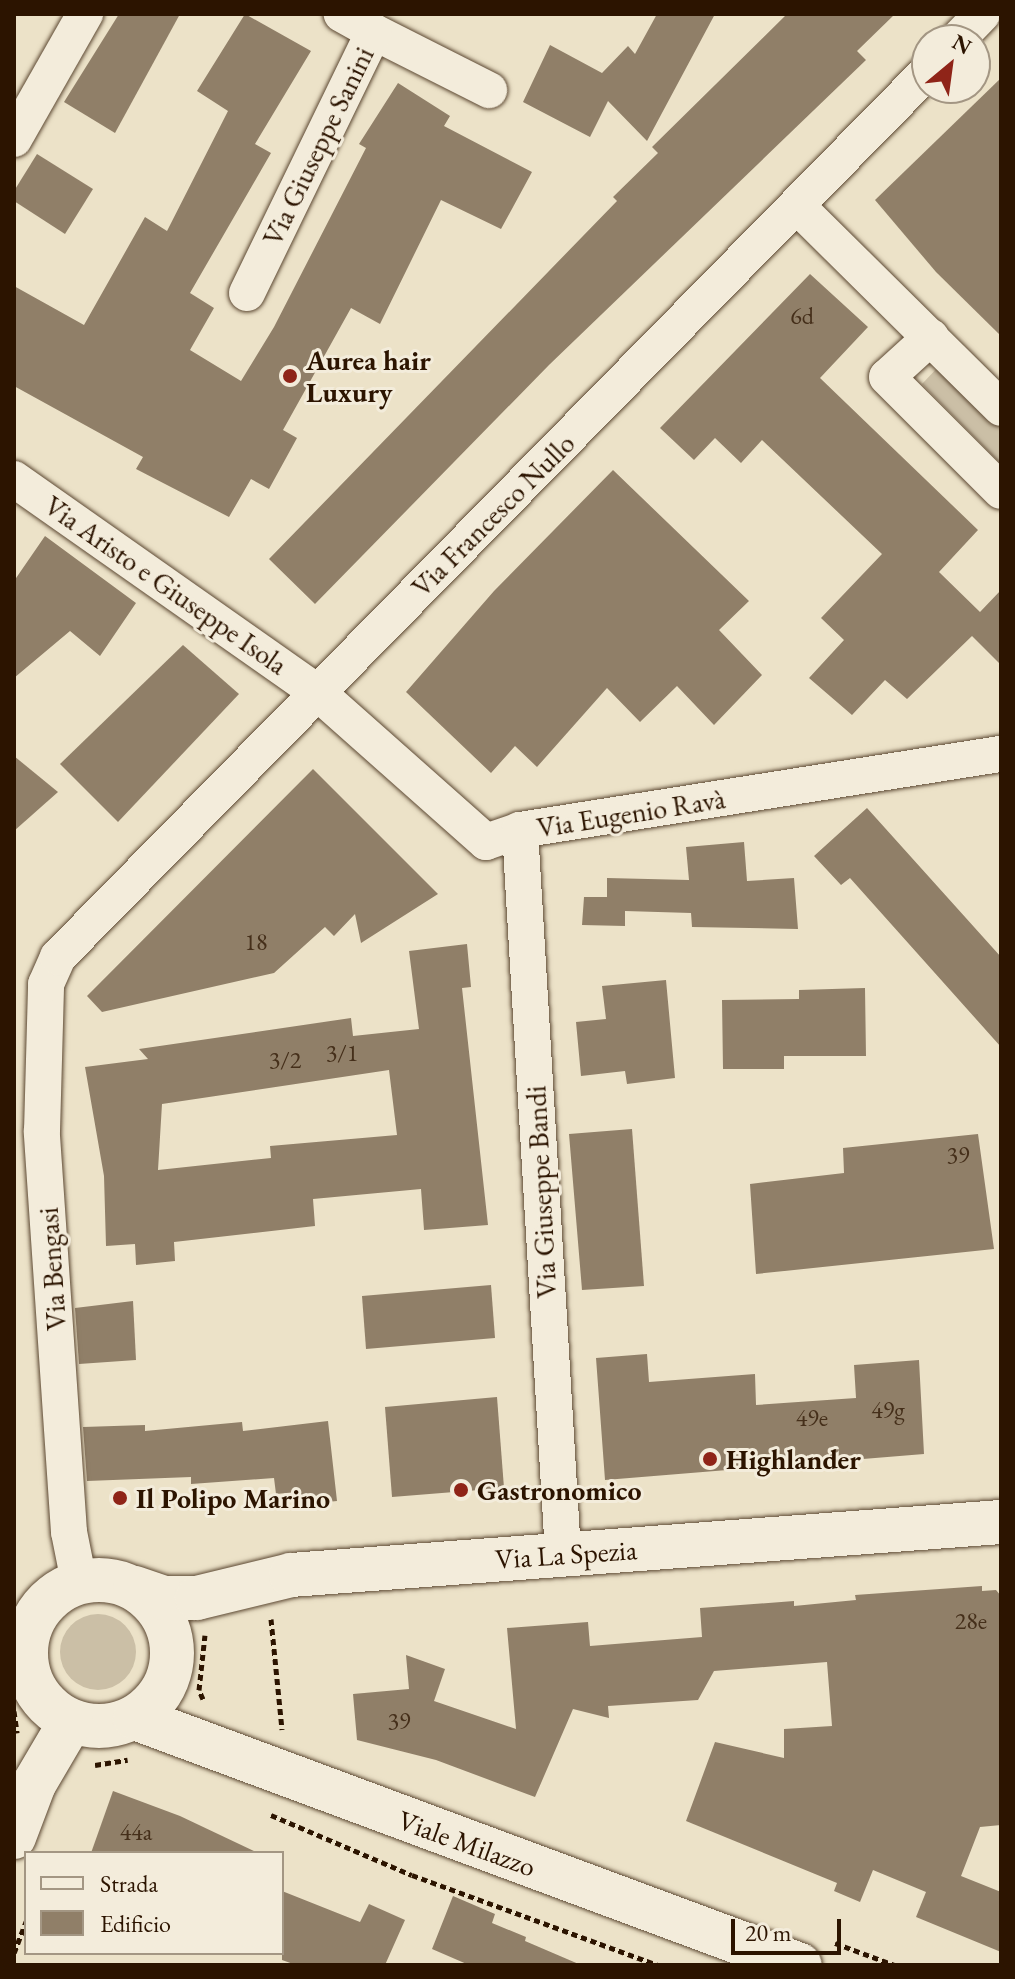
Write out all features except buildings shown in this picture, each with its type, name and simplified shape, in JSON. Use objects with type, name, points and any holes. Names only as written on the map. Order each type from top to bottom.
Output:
[{"type":"main road","name":"Via La Spezia","points":[[14,1596],[108,1580],[164,1598],[197,1598],[291,1575],[1001,1522]]},
{"type":"main road","points":[[69,1587],[42,1606],[30,1627],[19,1685],[37,1693],[71,1721],[114,1726],[134,1739],[166,1686],[172,1665],[166,1621],[135,1588]]},
{"type":"main road","points":[[14,1837],[34,1784],[71,1721]]},
{"type":"main road","name":"Viale Milazzo","points":[[134,1739],[800,1965]]},
{"type":"street","points":[[14,139],[85,14]]},
{"type":"street","name":"Via Giuseppe Sanini","points":[[247,293],[374,32],[342,14]]},
{"type":"street","points":[[374,32],[489,90]]},
{"type":"street","name":"Via Francesco Nullo","points":[[58,957],[799,208],[911,89]]},
{"type":"street","points":[[799,208],[1001,408]]},
{"type":"street","points":[[931,337],[887,377],[1001,491]]},
{"type":"street","name":"Via Aristo e Giuseppe Isola","points":[[14,479],[317,692]]},
{"type":"street","name":"Via Eugenio Ravà","points":[[317,692],[467,830],[486,842],[520,830],[1001,754]]},
{"type":"street","name":"Via Giuseppe Bandi","points":[[520,830],[563,1554]]},
{"type":"street","name":"Via Bengasi","points":[[58,957],[46,984],[42,1131],[71,1557],[69,1587]]},
{"type":"path","points":[[283,1738],[270,1615],[286,1614]]},
{"type":"path","points":[[14,1741],[19,1685]]},
{"type":"path","points":[[89,1774],[97,1762],[134,1739]]},
{"type":"path","points":[[268,1814],[412,1875],[658,1965]]},
{"type":"path","points":[[14,1953],[24,1926]]},
{"type":"shaded area","points":[[940,365],[1001,424],[1001,464],[922,384]]},
{"type":"shaded area","points":[[98,1614],[112,1617],[125,1625],[133,1638],[136,1652],[133,1666],[125,1679],[112,1687],[98,1690],[84,1687],[71,1679],[63,1666],[60,1652],[63,1638],[71,1625],[84,1617]]},
{"type":"place","name":"Aurea hair Luxury","points":[[290,376]]},
{"type":"place","name":"Highlander","points":[[710,1459]]},
{"type":"place","name":"Gastronomico","points":[[461,1490]]},
{"type":"place","name":"Il Polipo Marino","points":[[120,1498]]}]
